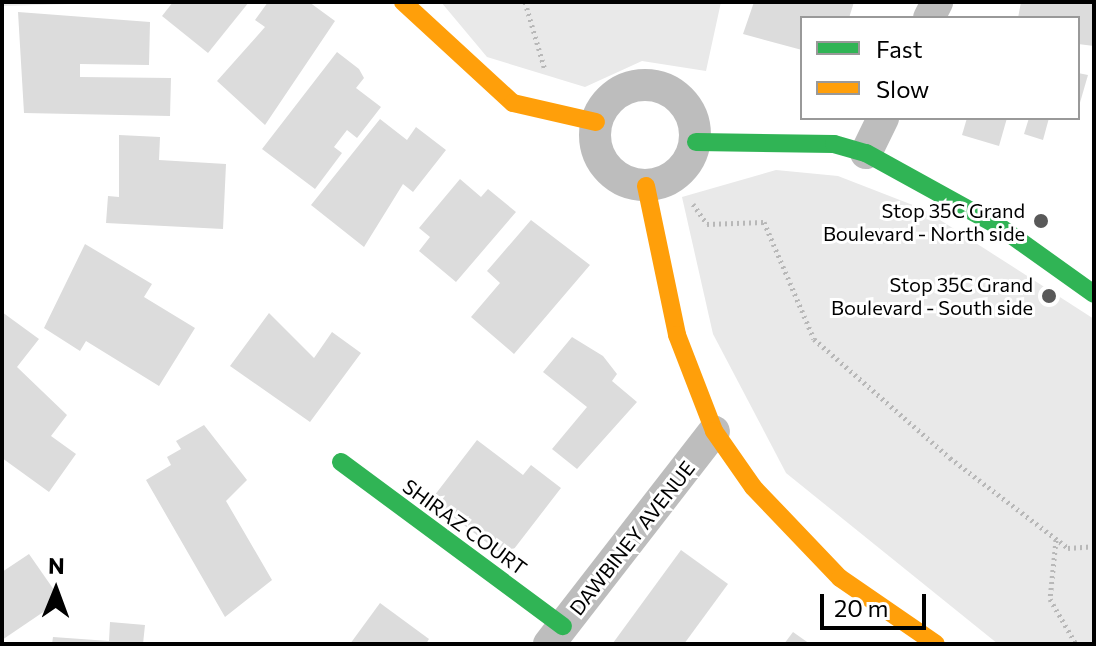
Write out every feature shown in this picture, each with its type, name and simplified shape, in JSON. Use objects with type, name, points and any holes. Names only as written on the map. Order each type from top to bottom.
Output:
[{"type":"street","points":[[403,2],[501,93],[547,113],[596,122]]},
{"type":"street","points":[[659,182],[605,166],[596,122],[603,107],[630,86],[664,88],[689,109],[696,142]]},
{"type":"street","points":[[866,153],[882,120]]},
{"type":"street","points":[[936,644],[840,578],[753,487],[714,431],[677,335],[659,182],[696,142],[834,144],[866,153],[1000,227],[1094,294]]},
{"type":"street","name":"DAWBINEY AVENUE","points":[[556,635],[714,431]]},
{"type":"street","name":"SHIRAZ COURT","points":[[341,462],[556,635]]},
{"type":"path","points":[[525,2],[550,88],[547,113]]},
{"type":"path","points":[[659,182],[707,224],[764,222],[814,339],[1068,548],[1094,546]]},
{"type":"path","points":[[1056,539],[1050,599],[1076,644]]},
{"type":"shaded area","points":[[2,2],[141,2],[2,6]]},
{"type":"shaded area","points":[[441,2],[721,2],[706,71],[642,61],[585,87],[487,57]]},
{"type":"shaded area","points":[[776,170],[838,176],[923,209],[1094,319],[1094,644],[998,644],[786,473],[713,334],[682,197]]},
{"type":"building","points":[[173,2],[249,2],[208,53],[162,16]]},
{"type":"building","points":[[268,2],[309,2],[335,21],[265,125],[217,81],[265,27],[255,20]]},
{"type":"building","points":[[754,2],[854,2],[850,16],[800,16],[800,49],[743,34]]},
{"type":"building","points":[[1021,2],[1094,2],[1094,46],[1080,44],[1080,16],[1018,16]]},
{"type":"building","points":[[18,12],[150,22],[149,65],[80,64],[80,77],[171,78],[170,116],[24,113]]},
{"type":"building","points":[[337,52],[359,69],[364,78],[356,88],[381,107],[357,138],[347,130],[334,147],[342,153],[315,189],[262,149]]},
{"type":"building","points":[[1080,73],[1088,75],[1080,103]]},
{"type":"building","points":[[380,119],[407,140],[416,127],[446,150],[413,192],[403,184],[364,247],[311,205]]},
{"type":"building","points":[[966,120],[1006,120],[999,146],[962,135]]},
{"type":"building","points":[[1028,120],[1048,120],[1043,140],[1024,134]]},
{"type":"building","points":[[119,135],[160,137],[159,160],[226,164],[223,229],[106,223],[108,196],[119,197]]},
{"type":"building","points":[[460,179],[481,197],[488,189],[516,212],[456,282],[419,251],[430,237],[419,228]]},
{"type":"building","points":[[531,220],[590,265],[514,354],[471,317],[500,283],[487,271]]},
{"type":"building","points":[[85,244],[152,284],[144,297],[195,328],[159,386],[86,341],[80,351],[44,328]]},
{"type":"building","points":[[2,312],[39,339],[17,367],[67,415],[51,436],[76,454],[49,492],[2,458]]},
{"type":"building","points":[[269,313],[314,358],[332,332],[361,353],[310,422],[230,366]]},
{"type":"building","points":[[572,337],[603,356],[617,374],[612,381],[637,402],[577,469],[552,449],[587,407],[543,372]]},
{"type":"building","points":[[204,425],[247,480],[226,501],[272,580],[225,617],[146,480],[171,465],[167,457],[181,449],[176,441]]},
{"type":"building","points":[[477,440],[523,475],[531,465],[561,488],[507,558],[431,500]]},
{"type":"building","points":[[681,550],[728,584],[684,644],[613,643]]},
{"type":"building","points":[[29,554],[61,600],[2,640],[2,572]]},
{"type":"building","points":[[380,603],[429,639],[426,644],[350,644]]},
{"type":"building","points":[[110,622],[145,625],[143,644],[52,644],[53,637],[109,641]]},
{"type":"building","points":[[793,632],[810,644],[784,644]]},
{"type":"traffic: fast","points":[[696,142],[834,144],[866,153],[1000,227],[1094,294]]},
{"type":"traffic: fast","points":[[341,462],[563,626]]},
{"type":"traffic: slow","points":[[403,2],[513,103],[596,122]]},
{"type":"traffic: slow","points":[[646,186],[677,335],[714,431],[753,487],[840,578],[936,644]]},
{"type":"place","name":"Stop 35C Grand Boulevard - North side","points":[[1041,221]]},
{"type":"place","name":"Stop 35C Grand Boulevard - South side","points":[[1049,296]]}]
